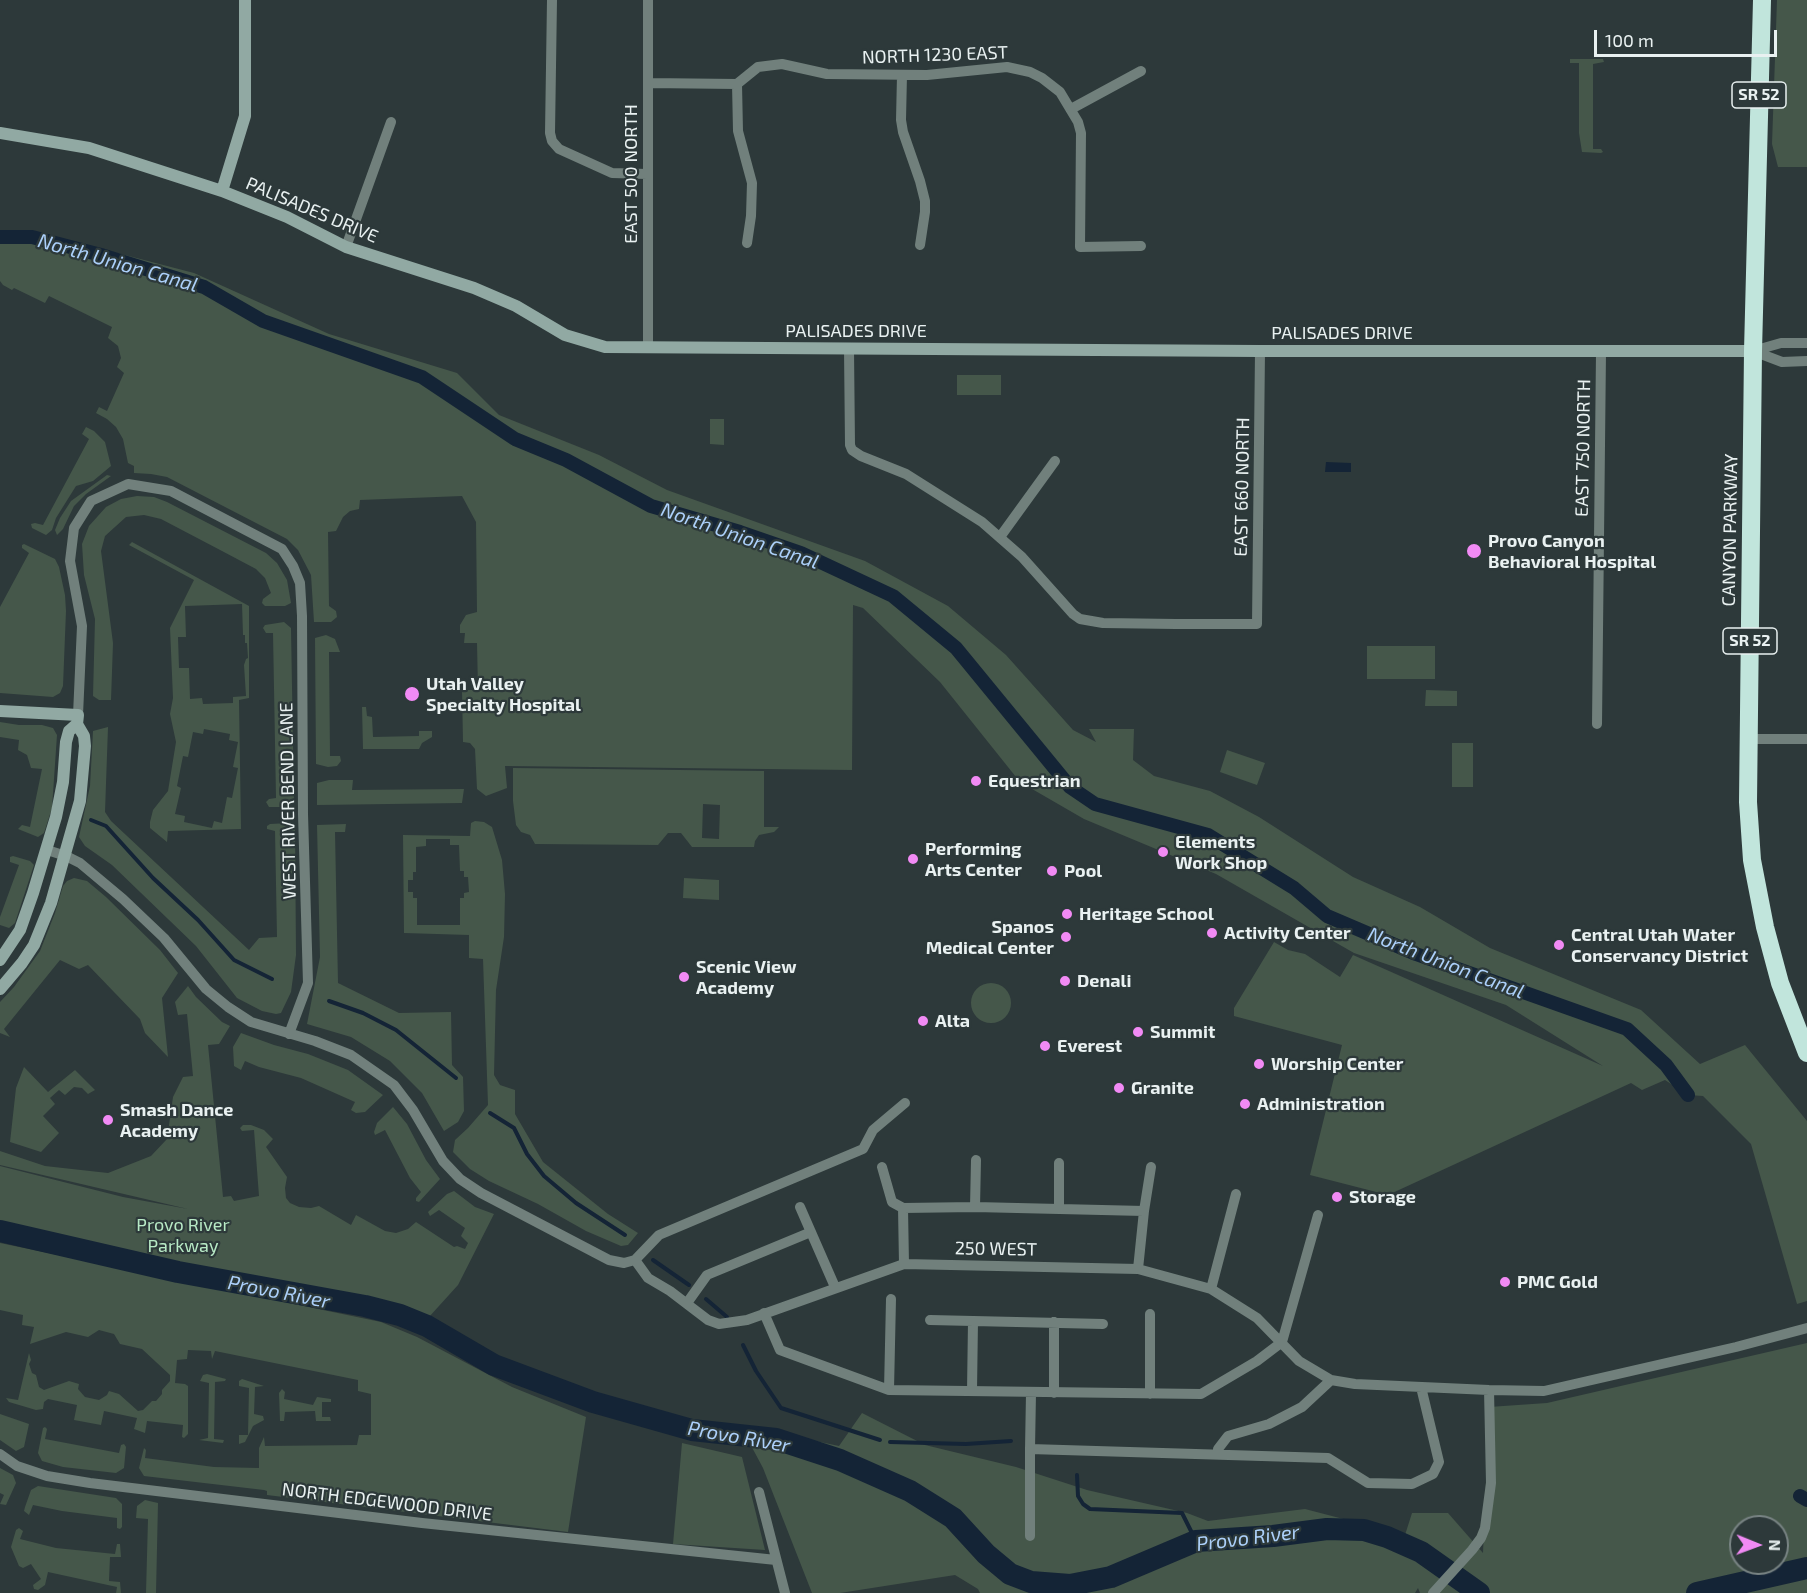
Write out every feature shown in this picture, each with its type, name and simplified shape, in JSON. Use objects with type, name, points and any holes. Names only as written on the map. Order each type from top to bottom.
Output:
[{"type":"highway","name":"CANYON PARKWAY","points":[[1762,0],[1753,351],[1748,802],[1757,892],[1777,972],[1807,1053]]},
{"type":"street","points":[[222,191],[244,116],[245,0]]},
{"type":"street","points":[[552,0],[550,133],[552,141],[559,149],[612,173],[647,174]]},
{"type":"street","name":"EAST 500 NORTH","points":[[648,0],[648,348]]},
{"type":"street","name":"NORTH 1230 EAST","points":[[737,84],[758,68],[782,63],[827,74],[956,73],[998,67],[1030,72],[1060,92],[1071,109],[1081,133],[1080,247],[1141,246]]},
{"type":"street","points":[[1071,109],[1141,71]]},
{"type":"street","points":[[902,75],[903,132],[925,201],[920,245]]},
{"type":"street","points":[[648,83],[737,84],[738,131],[752,183],[752,216],[747,243]]},
{"type":"street","points":[[346,248],[391,122]]},
{"type":"street","name":"PALISADES DRIVE","points":[[0,133],[89,148],[222,191],[286,217],[346,248],[474,288],[516,306],[565,335],[605,347],[1601,352],[1753,351],[1781,343],[1807,343]]},
{"type":"street","points":[[849,349],[850,445],[852,450],[861,456],[900,471],[929,487],[966,510],[1000,537],[1055,461]]},
{"type":"street","name":"EAST 660 NORTH","points":[[1000,537],[1080,619],[1103,623],[1257,624],[1260,351]]},
{"type":"street","name":"PALISADES DRIVE","points":[[1753,351],[1782,362],[1807,361]]},
{"type":"street","name":"EAST 750 NORTH","points":[[1597,724],[1601,352]]},
{"type":"street","name":"WEST RIVER BEND LANE","points":[[78,719],[82,626],[70,561],[74,528],[91,501],[128,484],[171,491],[282,549],[300,583],[302,616],[303,814],[308,983],[289,1034]]},
{"type":"street","points":[[0,711],[78,719]]},
{"type":"street","points":[[0,960],[20,930],[47,850],[63,782],[66,742],[69,731],[78,719]]},
{"type":"street","points":[[0,989],[34,945],[66,856],[80,801],[86,746],[78,719]]},
{"type":"street","points":[[1749,739],[1807,739]]},
{"type":"street","points":[[47,850],[80,863],[123,899],[164,938],[206,989],[228,1007],[251,1022],[315,1041],[351,1055],[394,1086],[413,1110],[443,1161],[460,1179],[481,1193],[609,1260],[629,1262],[659,1235],[863,1149],[873,1130],[905,1103]]},
{"type":"street","points":[[975,1207],[976,1160]]},
{"type":"street","points":[[1059,1163],[1059,1209]]},
{"type":"street","points":[[882,1167],[892,1202],[903,1208],[975,1207],[1144,1211]]},
{"type":"street","points":[[1138,1269],[1151,1167]]},
{"type":"street","points":[[1211,1289],[1236,1194]]},
{"type":"street","points":[[800,1207],[835,1287]]},
{"type":"street","points":[[903,1208],[904,1263]]},
{"type":"street","points":[[764,1313],[780,1350],[889,1390],[1201,1394],[1257,1361],[1282,1342],[1318,1215]]},
{"type":"street","points":[[687,1303],[707,1275],[811,1232]]},
{"type":"street","name":"250 WEST","points":[[629,1262],[708,1320],[719,1324],[747,1320],[904,1263],[1138,1269],[1211,1289],[1257,1318],[1299,1361],[1331,1380],[1355,1384],[1421,1388],[1544,1391],[1736,1347],[1807,1328]]},
{"type":"street","points":[[889,1390],[891,1299]]},
{"type":"street","points":[[1149,1314],[1150,1394]]},
{"type":"street","points":[[930,1320],[1102,1324]]},
{"type":"street","points":[[972,1391],[973,1321]]},
{"type":"street","points":[[1054,1322],[1054,1393]]},
{"type":"street","points":[[1218,1454],[1218,1449],[1228,1436],[1269,1424],[1302,1407],[1331,1380]]},
{"type":"street","points":[[1030,1449],[1328,1458],[1368,1483],[1413,1484],[1433,1474],[1439,1462],[1421,1388]]},
{"type":"street","points":[[1434,1592],[1472,1550],[1485,1528],[1491,1482],[1489,1390]]},
{"type":"street","points":[[1030,1536],[1031,1393]]},
{"type":"street","name":"NORTH EDGEWOOD DRIVE","points":[[0,1455],[17,1466],[47,1476],[90,1483],[422,1523],[776,1560]]},
{"type":"street","points":[[759,1492],[785,1593]]},
{"type":"green space","points":[[1777,0],[1807,0],[1807,167],[1778,167],[1772,144]]},
{"type":"green space","points":[[1570,59],[1603,59],[1604,62],[1593,64],[1593,149],[1601,149],[1603,152],[1601,153],[1582,152],[1579,133],[1579,63],[1570,63]]},
{"type":"green space","points":[[0,230],[52,236],[194,273],[329,334],[457,373],[499,415],[599,455],[667,490],[865,561],[948,606],[1006,655],[1073,730],[1096,742],[1089,729],[1134,729],[1133,760],[1154,776],[1210,791],[1259,817],[1353,877],[1420,907],[1490,948],[1641,1010],[1700,1064],[1745,1045],[1807,1121],[1807,1301],[1797,1304],[1751,1144],[1703,1096],[1688,1095],[1665,1080],[1642,1090],[1631,1083],[1388,1195],[1310,1175],[1342,1045],[1234,1016],[1234,1008],[1274,942],[1288,950],[1305,954],[1340,977],[1353,955],[1603,1066],[1506,1005],[1354,953],[1216,874],[1084,819],[1020,782],[940,682],[863,608],[853,605],[852,770],[505,766],[507,788],[486,796],[477,789],[475,749],[470,743],[463,742],[462,690],[478,690],[477,643],[464,643],[465,633],[460,633],[460,625],[466,615],[477,612],[476,522],[462,496],[360,500],[359,509],[350,511],[343,517],[336,531],[328,532],[329,606],[336,611],[337,617],[331,622],[314,622],[311,575],[298,550],[287,539],[167,477],[134,473],[134,466],[128,463],[123,439],[116,427],[96,413],[99,407],[107,411],[124,373],[117,367],[121,358],[118,346],[108,338],[112,327],[49,296],[45,303],[3,285],[0,281]]},
{"type":"green space","points":[[957,375],[1001,375],[1001,395],[957,395]]},
{"type":"green space","points":[[710,419],[724,419],[724,445],[710,444]]},
{"type":"green space","points":[[86,427],[94,431],[105,442],[111,466],[93,481],[76,486],[56,518],[52,530],[46,535],[32,528],[31,524],[43,525],[89,439],[82,434]]},
{"type":"green space","points":[[107,475],[111,476],[74,506],[63,529],[57,535],[55,530],[71,501]]},
{"type":"green space","points":[[137,496],[154,497],[167,502],[266,553],[277,563],[287,580],[291,603],[285,606],[265,606],[262,603],[263,599],[271,593],[265,578],[256,569],[161,519],[144,515],[126,517],[105,536],[101,551],[113,643],[111,700],[99,700],[93,696],[95,619],[84,575],[82,544],[89,526],[106,507],[121,499]]},
{"type":"green space","points":[[132,542],[249,606],[249,698],[239,700],[241,829],[168,831],[167,842],[150,828],[153,810],[168,791],[176,742],[170,714],[173,698],[170,628],[194,580],[129,545]],"holes":[[[242,604],[243,635],[247,643],[248,658],[244,665],[246,696],[233,697],[233,703],[203,704],[202,698],[190,699],[189,668],[179,668],[178,637],[186,637],[185,606]],[[204,729],[230,734],[229,740],[238,742],[233,767],[238,768],[232,798],[227,797],[222,823],[214,821],[212,828],[184,822],[185,816],[175,814],[181,788],[177,786],[183,756],[188,757],[193,732],[203,734]]]},
{"type":"green space","points":[[24,544],[55,559],[65,595],[63,686],[60,693],[53,697],[0,693],[0,607],[29,553],[22,548]]},
{"type":"green space","points":[[284,622],[291,628],[294,803],[288,807],[269,807],[266,802],[276,798],[273,633],[266,633],[263,628],[265,625]]},
{"type":"green space","points":[[326,635],[335,639],[340,652],[329,652],[330,756],[340,756],[341,761],[337,766],[328,767],[316,764],[315,638]]},
{"type":"green space","points":[[1367,646],[1435,646],[1435,679],[1367,679]]},
{"type":"green space","points":[[1426,690],[1457,691],[1457,706],[1425,706]]},
{"type":"green space","points":[[362,707],[366,707],[367,716],[372,717],[373,737],[419,736],[419,731],[432,731],[432,737],[422,743],[419,749],[363,749]]},
{"type":"green space","points":[[0,722],[42,725],[53,728],[57,735],[52,808],[44,833],[38,837],[18,829],[22,825],[30,827],[42,769],[31,768],[27,755],[18,750],[19,740],[0,737]]},
{"type":"green space","points":[[108,727],[105,812],[111,821],[249,950],[259,938],[277,937],[275,831],[267,829],[267,826],[289,823],[295,827],[296,955],[291,992],[281,1013],[262,1011],[237,998],[196,946],[112,865],[85,846],[79,837],[90,786],[93,731]]},
{"type":"green space","points":[[1452,743],[1473,743],[1473,787],[1452,787]]},
{"type":"green space","points":[[1227,750],[1265,763],[1257,785],[1220,772]]},
{"type":"green space","points":[[513,768],[764,771],[764,827],[779,827],[774,832],[759,835],[754,847],[692,847],[681,833],[668,833],[658,845],[535,844],[530,835],[521,832],[516,825]],"holes":[[[703,804],[720,805],[719,839],[702,838]]]},
{"type":"green space","points":[[329,780],[353,780],[352,790],[464,789],[462,803],[317,805],[317,783]]},
{"type":"green space","points":[[484,822],[492,827],[502,860],[505,894],[504,937],[496,990],[494,1075],[500,1085],[515,1090],[515,1114],[543,1162],[608,1214],[638,1233],[628,1245],[621,1246],[586,1231],[538,1204],[489,1181],[470,1169],[453,1152],[455,1140],[488,1105],[483,959],[469,958],[469,935],[404,933],[403,835],[470,836],[471,823]],"holes":[[[426,839],[450,839],[450,845],[459,845],[460,871],[464,871],[464,877],[468,877],[469,892],[464,893],[464,898],[460,898],[460,925],[417,925],[417,898],[413,898],[413,892],[408,892],[408,880],[413,880],[413,872],[416,872],[416,847],[426,846]]]},
{"type":"green space","points":[[346,824],[345,832],[335,832],[338,983],[399,1013],[451,1012],[452,1065],[463,1077],[464,1111],[458,1122],[444,1131],[422,1093],[390,1061],[351,1037],[307,1024],[320,957],[317,825]]},
{"type":"green space","points":[[10,857],[30,861],[34,865],[15,923],[9,928],[0,925],[0,917],[19,865],[10,862]]},
{"type":"green space","points":[[74,878],[87,881],[106,897],[160,950],[178,973],[162,998],[168,1057],[145,1033],[140,1019],[88,965],[79,969],[60,960],[4,1029],[10,1037],[0,1033],[0,1002],[40,951],[63,886]]},
{"type":"green space","points":[[684,878],[719,880],[719,900],[683,898]]},
{"type":"green space","points":[[991,983],[1005,989],[1011,1003],[1005,1017],[991,1023],[977,1017],[971,1003],[977,989]]},
{"type":"green space","name":"Provo River Parkway","points":[[188,986],[222,1022],[230,1026],[219,1044],[208,1045],[223,1197],[231,1196],[234,1201],[259,1196],[254,1130],[242,1131],[240,1128],[243,1125],[251,1125],[264,1130],[273,1139],[266,1147],[287,1177],[286,1198],[290,1203],[299,1207],[319,1206],[351,1225],[356,1215],[385,1231],[396,1233],[408,1229],[416,1222],[454,1247],[465,1249],[468,1243],[461,1236],[465,1228],[439,1210],[430,1216],[428,1212],[447,1194],[454,1191],[475,1207],[494,1214],[458,1285],[429,1317],[406,1306],[367,1297],[179,1262],[0,1221],[0,1166],[123,1197],[188,1209],[0,1165],[0,1151],[45,1166],[108,1173],[151,1156],[167,1139],[173,1097],[183,1077],[193,1076],[187,1014],[178,1015],[175,1002]]},
{"type":"green space","points":[[241,1033],[308,1054],[348,1070],[383,1095],[365,1112],[356,1113],[351,1110],[355,1102],[301,1078],[245,1061],[241,1070],[234,1066],[233,1047]]},
{"type":"green space","points":[[24,1067],[48,1092],[75,1070],[95,1090],[88,1094],[82,1088],[74,1087],[65,1095],[59,1090],[50,1098],[55,1104],[43,1116],[59,1133],[41,1152],[10,1142],[16,1088]]},
{"type":"green space","points":[[393,1107],[407,1124],[426,1160],[440,1179],[419,1202],[416,1198],[421,1192],[410,1178],[385,1130],[375,1135],[374,1132],[377,1123]]},
{"type":"green space","points":[[0,1243],[381,1322],[417,1337],[512,1387],[586,1417],[568,1532],[267,1495],[267,1491],[264,1490],[144,1476],[139,1468],[144,1448],[145,1458],[214,1467],[259,1468],[259,1448],[264,1437],[265,1446],[357,1445],[359,1435],[371,1435],[371,1394],[358,1391],[358,1380],[215,1351],[212,1359],[211,1351],[188,1350],[187,1359],[177,1360],[175,1383],[188,1386],[188,1434],[184,1438],[182,1437],[183,1425],[147,1421],[145,1433],[134,1429],[137,1418],[104,1411],[101,1425],[74,1420],[77,1405],[48,1399],[44,1402],[43,1409],[36,1410],[9,1402],[6,1398],[18,1400],[29,1353],[32,1373],[36,1375],[39,1387],[44,1390],[69,1381],[79,1384],[78,1389],[85,1397],[99,1400],[109,1391],[119,1394],[138,1411],[143,1410],[152,1401],[156,1401],[170,1381],[170,1375],[142,1349],[120,1344],[114,1334],[99,1330],[88,1337],[66,1332],[30,1344],[34,1327],[22,1325],[23,1315],[0,1310]]},
{"type":"green space","points":[[1807,1343],[1807,1593],[1420,1593],[1418,1588],[1415,1593],[980,1593],[978,1589],[955,1575],[840,1593],[812,1593],[763,1468],[740,1425],[839,1446],[862,1413],[925,1445],[1016,1467],[1087,1490],[1187,1513],[1208,1521],[1305,1509],[1405,1535],[1412,1513],[1448,1513],[1483,1553],[1489,1407],[1547,1403]]},
{"type":"green space","points":[[203,1375],[226,1379],[215,1382],[214,1439],[224,1440],[223,1443],[199,1440],[208,1438],[209,1383],[200,1381]]},
{"type":"green space","points":[[242,1379],[264,1386],[255,1387],[254,1414],[263,1416],[264,1420],[253,1426],[245,1442],[239,1444],[239,1435],[248,1435],[249,1388],[239,1386],[239,1381]]},
{"type":"green space","points":[[282,1389],[285,1392],[284,1399],[313,1405],[317,1397],[331,1399],[331,1402],[322,1402],[322,1417],[330,1417],[331,1421],[316,1421],[315,1411],[285,1412],[284,1421],[280,1421],[279,1393]]},
{"type":"green space","points":[[0,1414],[29,1424],[24,1447],[16,1451],[0,1440]]},
{"type":"green space","points":[[45,1427],[47,1429],[45,1439],[119,1453],[121,1445],[124,1444],[126,1447],[124,1468],[116,1473],[63,1467],[42,1461],[38,1453]]},
{"type":"green space","points":[[682,1443],[742,1457],[765,1550],[673,1544]]},
{"type":"green space","points":[[0,1468],[13,1475],[16,1483],[6,1505],[0,1504],[4,1495],[0,1493]]},
{"type":"green space","points":[[38,1486],[116,1498],[122,1504],[122,1527],[117,1528],[117,1518],[33,1505],[29,1515],[24,1511],[25,1507],[31,1490]]},
{"type":"green space","points":[[145,1500],[158,1503],[156,1593],[146,1593],[148,1519],[136,1518],[137,1506]]},
{"type":"green space","points":[[19,1528],[23,1531],[20,1539],[56,1548],[115,1554],[117,1544],[120,1544],[121,1557],[110,1557],[109,1581],[120,1582],[121,1593],[116,1593],[117,1587],[48,1572],[45,1585],[38,1590],[34,1589],[33,1585],[41,1579],[31,1564],[23,1568],[19,1566],[11,1547],[16,1530]]},
{"type":"water","points":[[1326,462],[1351,463],[1351,472],[1325,472]]},
{"type":"waterway","name":"North Union Canal","points":[[0,237],[32,237],[101,255],[204,287],[263,321],[422,377],[515,439],[566,460],[651,506],[740,532],[801,553],[893,596],[956,648],[1070,787],[1095,804],[1208,835],[1294,888],[1327,916],[1416,954],[1627,1029],[1666,1065],[1688,1095]]},
{"type":"waterway","points":[[91,820],[106,826],[153,878],[198,920],[234,960],[272,979]]},
{"type":"waterway","points":[[329,1001],[363,1013],[396,1030],[456,1078]]},
{"type":"waterway","points":[[490,1113],[514,1128],[527,1154],[544,1176],[576,1203],[625,1235]]},
{"type":"waterway","name":"Provo River","points":[[0,1231],[178,1272],[365,1306],[400,1315],[427,1326],[494,1365],[593,1402],[692,1430],[776,1439],[840,1460],[910,1491],[953,1518],[986,1554],[1010,1574],[1031,1582],[1070,1585],[1111,1577],[1196,1541],[1273,1536],[1327,1529],[1364,1530],[1387,1537],[1421,1552],[1479,1593]]},
{"type":"waterway","points":[[653,1260],[689,1285]]},
{"type":"waterway","points":[[706,1299],[727,1317]]},
{"type":"waterway","points":[[743,1345],[756,1371],[781,1408],[880,1440]]},
{"type":"waterway","points":[[890,1442],[966,1444],[1011,1441]]},
{"type":"waterway","points":[[1077,1475],[1078,1496],[1090,1509],[1182,1513],[1196,1541]]},
{"type":"waterway","points":[[1800,1496],[1807,1500]]},
{"type":"waterway","name":"Provo River","points":[[1697,1593],[1807,1568]]},
{"type":"place","name":"Provo Canyon Behavioral Hospital","points":[[1474,551]]},
{"type":"place","name":"Utah Valley Specialty Hospital","points":[[412,694]]},
{"type":"place","name":"Equestrian","points":[[976,781]]},
{"type":"place","name":"Elements Work Shop","points":[[1163,852]]},
{"type":"place","name":"Performing Arts Center","points":[[913,859]]},
{"type":"place","name":"Pool","points":[[1052,871]]},
{"type":"place","name":"Heritage School","points":[[1067,914]]},
{"type":"place","name":"Activity Center","points":[[1212,933]]},
{"type":"place","name":"Spanos Medical Center","points":[[1066,937]]},
{"type":"place","name":"Central Utah Water Conservancy District","points":[[1559,945]]},
{"type":"place","name":"Scenic View Academy","points":[[684,977]]},
{"type":"place","name":"Denali","points":[[1065,981]]},
{"type":"place","name":"Alta","points":[[923,1021]]},
{"type":"place","name":"Summit","points":[[1138,1032]]},
{"type":"place","name":"Everest","points":[[1045,1046]]},
{"type":"place","name":"Worship Center","points":[[1259,1064]]},
{"type":"place","name":"Granite","points":[[1119,1088]]},
{"type":"place","name":"Administration","points":[[1245,1104]]},
{"type":"place","name":"Smash Dance Academy","points":[[108,1120]]},
{"type":"place","name":"Storage","points":[[1337,1197]]},
{"type":"place","name":"PMC Gold","points":[[1505,1282]]}]
